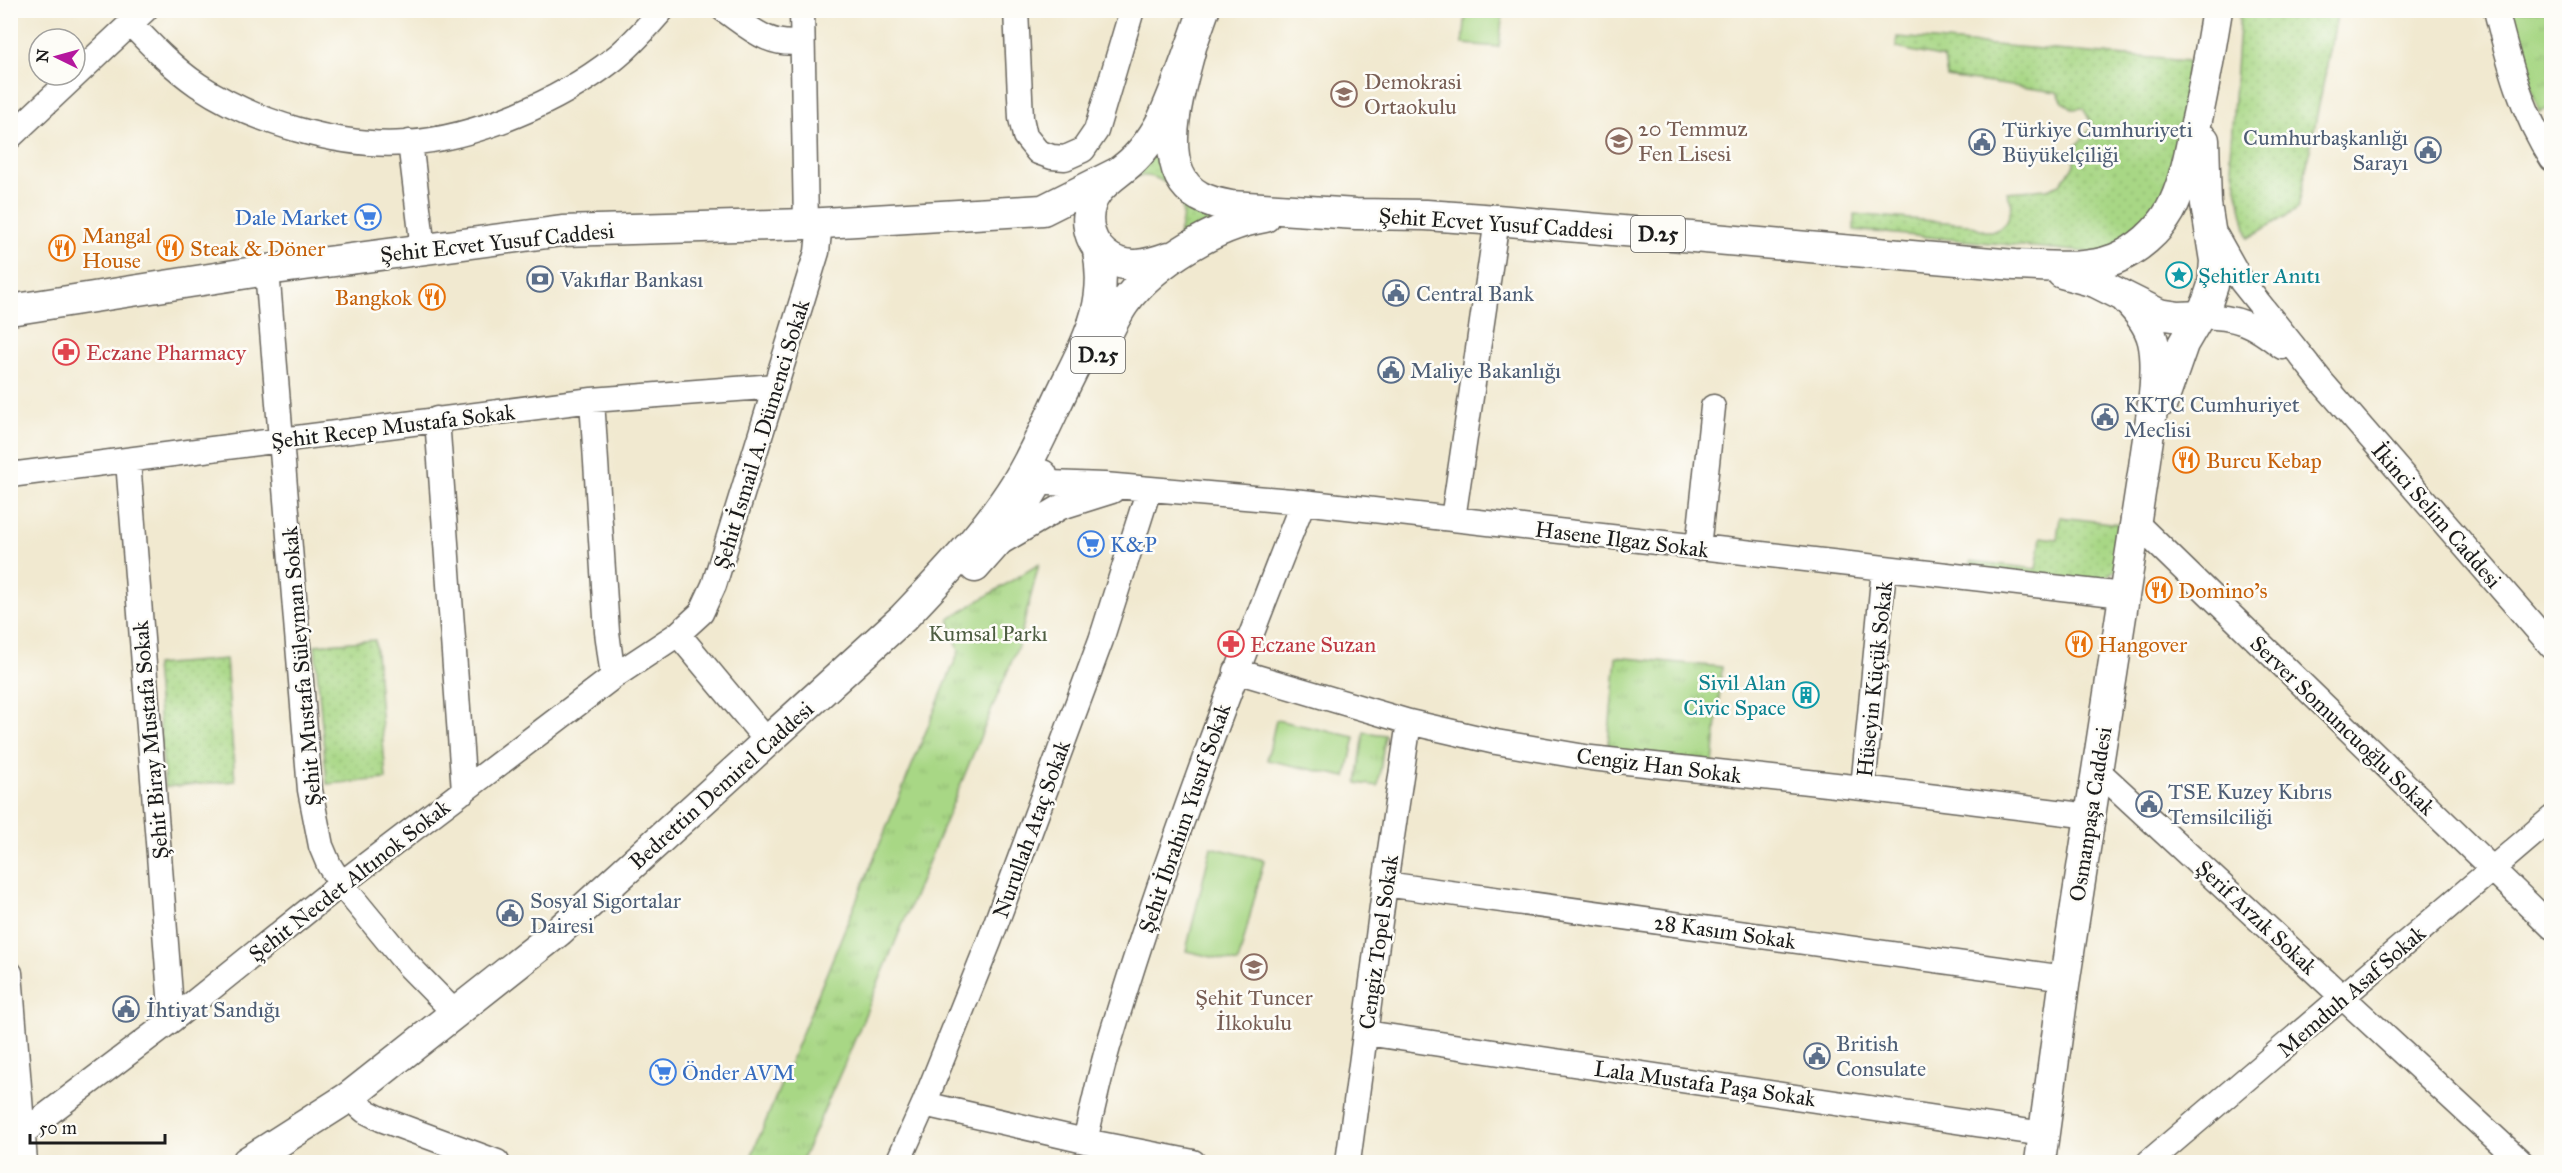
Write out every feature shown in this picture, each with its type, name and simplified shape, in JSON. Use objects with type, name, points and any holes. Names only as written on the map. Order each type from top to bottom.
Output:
[{"type":"main road","name":"D.25","points":[[1204,10],[1163,119],[1132,161],[1097,191],[1090,205],[1088,223],[1095,243],[1111,259],[1131,266],[1142,265],[1186,250],[1220,230],[1240,222],[1301,211]]},
{"type":"main road","name":"D.25","points":[[2209,59],[2217,10]]},
{"type":"main road","points":[[1191,47],[1173,138],[1173,151],[1184,182],[1199,196],[1223,204],[1301,211]]},
{"type":"main road","name":"Osmanpaşa Caddesi","points":[[2144,467],[2176,361],[2210,295],[2215,275],[2206,204],[2204,163],[2209,59]]},
{"type":"main road","name":"Şehit Ecvet Yusuf Caddesi","points":[[1301,211],[1497,220],[2015,265],[2061,267],[2093,265],[2116,258],[2139,246],[2160,226],[2177,196],[2191,149],[2209,59]]},
{"type":"main road","name":"Şehit Ecvet Yusuf Caddesi","points":[[10,310],[267,270],[562,231],[813,224],[1043,210],[1117,173]]},
{"type":"main road","name":"Şehit Ecvet Yusuf Caddesi","points":[[987,215],[1056,224],[1077,231],[1095,243]]},
{"type":"main road","name":"Bedrettin Demirel Caddesi","points":[[903,618],[959,581],[1013,524],[1054,411],[1095,322],[1102,282],[1095,243]]},
{"type":"main road","name":"Bedrettin Demirel Caddesi","points":[[247,1162],[349,1096],[559,932],[903,618],[1028,482],[1116,315],[1135,289],[1186,250]]},
{"type":"main road","name":"Şehit Ecvet Yusuf Caddesi","points":[[2015,265],[2084,279],[2160,314],[2179,317],[2200,316]]},
{"type":"main road","name":"Osmanpaşa Caddesi","points":[[2042,1148],[2123,595],[2144,467],[2153,390],[2155,352],[2153,340],[2143,318],[2126,299]]},
{"type":"street","points":[[10,137],[138,17],[168,61],[198,84],[233,106],[266,119],[367,143],[410,142],[442,137],[527,112],[581,82],[616,58],[662,10]]},
{"type":"street","points":[[724,10],[770,41],[785,45],[802,42]]},
{"type":"street","name":"Şehit İsmail A. Dümenci Sokak","points":[[678,634],[700,613],[714,585],[817,252],[813,224],[802,10]]},
{"type":"street","points":[[1016,10],[1025,136],[1038,152],[1052,157],[1065,158],[1083,150],[1092,139],[1132,10]]},
{"type":"street","points":[[2496,10],[2519,92],[2531,123],[2552,159]]},
{"type":"street","points":[[410,142],[423,249]]},
{"type":"street","points":[[1453,519],[1497,220]]},
{"type":"street","name":"İkinci Selim Caddesi","points":[[2210,223],[2242,282],[2322,382],[2552,647]]},
{"type":"street","name":"Şehit Mustafa Süleyman Sokak","points":[[267,270],[283,440],[310,790],[321,846],[328,865],[341,884],[407,964],[455,1014]]},
{"type":"street","name":"İkinci Selim Caddesi","points":[[2200,316],[2229,317],[2256,327],[2322,382]]},
{"type":"street","name":"Şehit Recep Mustafa Sokak","points":[[10,475],[592,400],[776,386]]},
{"type":"street","points":[[592,400],[607,632],[613,677]]},
{"type":"street","points":[[1698,548],[1713,408]]},
{"type":"street","points":[[437,419],[464,791]]},
{"type":"street","name":"Şehit Biray Mustafa Sokak","points":[[128,461],[172,1020]]},
{"type":"street","name":"Hasene Ilgaz Sokak","points":[[1028,482],[1303,502],[2123,595]]},
{"type":"street","name":"Hasene Ilgaz Sokak","points":[[994,546],[1061,507],[1120,488]]},
{"type":"street","name":"Nurullah Ataç Sokak","points":[[898,1162],[924,1104],[989,942],[1101,640],[1149,489]]},
{"type":"street","name":"Şehit İbrahim Yusuf Sokak","points":[[1085,1141],[1113,1031],[1189,800],[1236,671],[1303,502]]},
{"type":"street","name":"Server Somuncuoğlu Sokak","points":[[2135,522],[2552,927]]},
{"type":"street","name":"Hüseyin Küçük Sokak","points":[[1863,788],[1884,569]]},
{"type":"street","points":[[678,634],[768,742]]},
{"type":"street","name":"Şehit Necdet Altınok Sokak","points":[[24,1132],[172,1020],[341,884],[613,677],[678,634]]},
{"type":"street","name":"Cengiz Han Sokak","points":[[1236,671],[1409,722],[1496,742],[1591,758],[2090,816]]},
{"type":"street","name":"Cengiz Topel Sokak","points":[[1348,1162],[1384,884],[1409,722]]},
{"type":"street","name":"Şerif Arzık Sokak","points":[[2097,770],[2521,1162]]},
{"type":"street","name":"Memduh Asaf Sokak","points":[[2149,1162],[2344,998],[2552,818]]},
{"type":"street","name":"28 Kasım Sokak","points":[[1384,884],[2066,978]]},
{"type":"street","points":[[10,973],[25,1162]]},
{"type":"street","name":"Lala Mustafa Paşa Sokak","points":[[1366,1032],[2042,1148]]},
{"type":"street","points":[[349,1096],[365,1112],[497,1162]]},
{"type":"street","points":[[924,1104],[1085,1141],[1193,1162]]},
{"type":"green space","points":[[1466,11],[1503,11],[1499,47],[1463,44]]},
{"type":"green space","points":[[2240,11],[2338,11],[2298,209],[2248,238],[2230,156]]},
{"type":"green space","points":[[2513,11],[2551,11],[2551,108],[2539,112],[2511,23]]},
{"type":"green space","points":[[1897,37],[2188,61],[2180,127],[2167,196],[2147,229],[2106,254],[1854,230],[1854,214],[1968,224],[1985,231],[1994,231],[2007,222],[2012,205],[2007,192],[2047,189],[2060,184],[2074,165],[2073,149],[2093,126],[2083,108],[2072,109],[2063,102],[2057,92],[1947,77],[1944,58],[1896,48]]},
{"type":"green space","points":[[1163,140],[1209,208],[1212,221],[1177,239],[1183,210],[1176,192],[1156,178],[1133,177]]},
{"type":"green space","points":[[2060,517],[2128,525],[2123,563],[2096,586],[1970,571],[1971,561],[2036,569],[2041,537],[2057,539]]},
{"type":"green space","name":"Kumsal Parkı","points":[[1039,564],[1018,646],[848,1056],[801,1162],[749,1162],[959,651],[949,619]]},
{"type":"green space","points":[[375,640],[386,779],[327,784],[315,645]]},
{"type":"green space","points":[[1616,657],[1722,667],[1713,764],[1607,754]]},
{"type":"green space","points":[[226,659],[235,781],[165,787],[155,665]]},
{"type":"green space","points":[[1276,720],[1355,737],[1346,777],[1267,760]]},
{"type":"green space","points":[[1364,732],[1385,735],[1378,786],[1357,783]]},
{"type":"green space","points":[[1211,847],[1264,860],[1238,963],[1186,951]]},
{"type":"place","name":"Demokrasi Ortaokulu","points":[[1344,94]]},
{"type":"place","name":"20 Temmuz Fen Lisesi","points":[[1619,141]]},
{"type":"place","name":"Türkiye Cumhuriyeti Büyükelçiliği","points":[[1982,142]]},
{"type":"place","name":"Cumhurbaşkanlığı Sarayı","points":[[2428,150]]},
{"type":"place","name":"Dale Market","points":[[368,217]]},
{"type":"place","name":"Mangal House","points":[[62,248]]},
{"type":"place","name":"Steak & Döner","points":[[170,248]]},
{"type":"place","name":"Şehitler Anıtı","points":[[2179,275]]},
{"type":"place","name":"Vakıflar Bankası","points":[[540,279]]},
{"type":"place","name":"Central Bank","points":[[1396,293]]},
{"type":"place","name":"Bangkok","points":[[432,297]]},
{"type":"place","name":"Eczane Pharmacy","points":[[66,352]]},
{"type":"place","name":"Maliye Bakanlığı","points":[[1391,370]]},
{"type":"place","name":"KKTC Cumhuriyet Meclisi","points":[[2105,417]]},
{"type":"place","name":"Burcu Kebap","points":[[2186,460]]},
{"type":"place","name":"K&P","points":[[1091,544]]},
{"type":"place","name":"Domino's","points":[[2159,590]]},
{"type":"place","name":"Eczane Suzan","points":[[1231,644]]},
{"type":"place","name":"Hangover","points":[[2079,644]]},
{"type":"place","name":"Sivil Alan Civic Space","points":[[1806,695]]},
{"type":"place","name":"TSE Kuzey Kıbrıs Temsilciliği","points":[[2149,804]]},
{"type":"place","name":"Sosyal Sigortalar Dairesi","points":[[510,913]]},
{"type":"place","name":"Şehit Tuncer İlkokulu","points":[[1254,967]]},
{"type":"place","name":"İhtiyat Sandığı","points":[[126,1009]]},
{"type":"place","name":"British Consulate","points":[[1817,1056]]},
{"type":"place","name":"Önder AVM","points":[[663,1072]]}]
